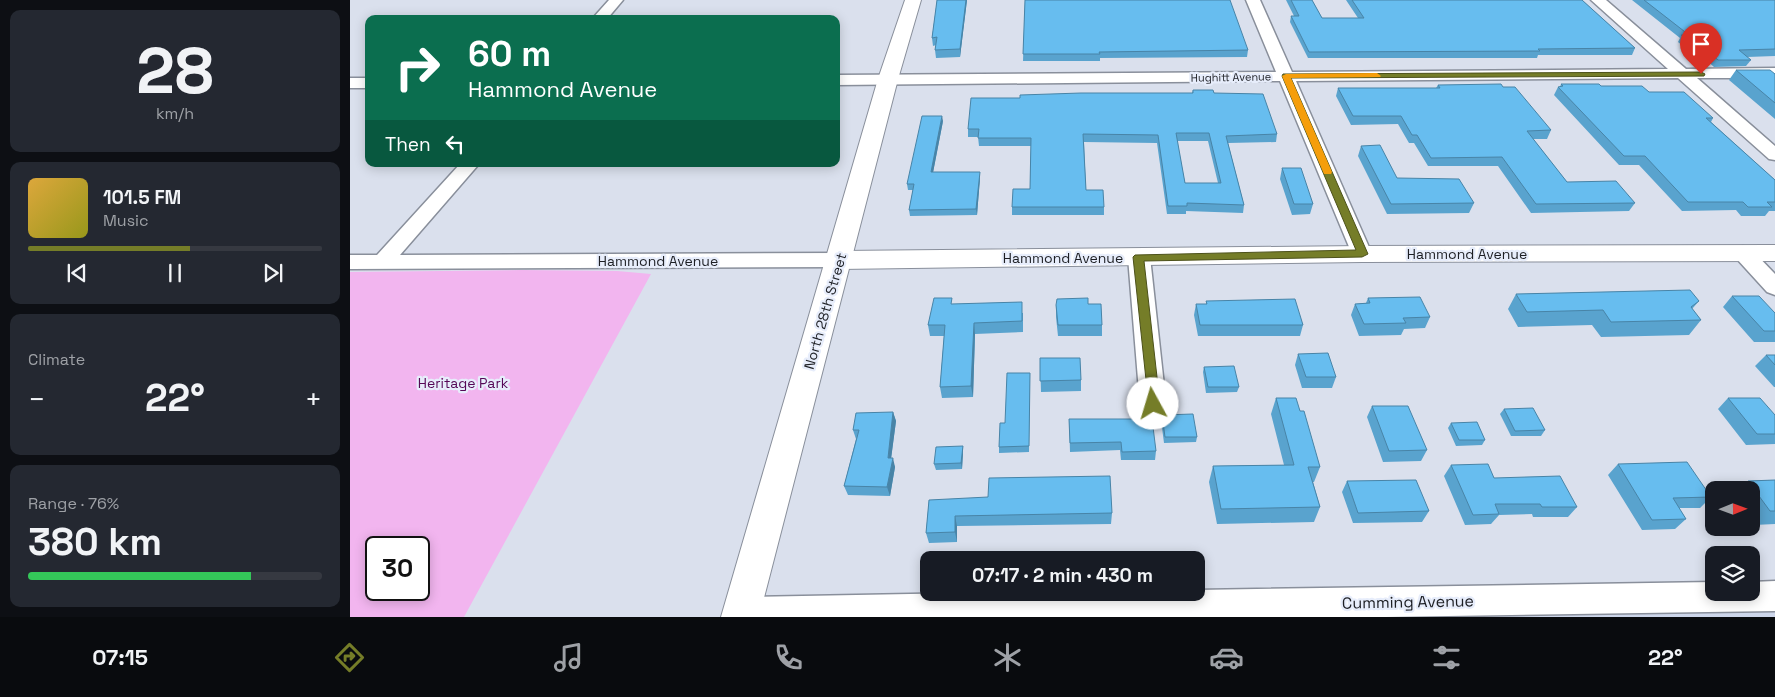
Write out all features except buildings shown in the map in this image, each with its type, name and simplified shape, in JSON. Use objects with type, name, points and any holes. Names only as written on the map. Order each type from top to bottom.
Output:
[{"type":"street","points":[[603,15],[616,0]]},
{"type":"street","points":[[1254,0],[1362,254]]},
{"type":"street","points":[[1598,0],[1775,155]]},
{"type":"street","name":"North 28th Street","points":[[740,615],[911,2]]},
{"type":"street","name":"Hughitt Avenue","points":[[840,80],[1775,73]]},
{"type":"street","points":[[350,83],[365,83]]},
{"type":"street","points":[[382,262],[467,167]]},
{"type":"street","points":[[1743,253],[1775,287]]},
{"type":"street","name":"Hammond Avenue","points":[[350,262],[840,260],[1362,254],[1775,253]]},
{"type":"street","points":[[1139,257],[1153,404]]},
{"type":"street","name":"Cumming Avenue","points":[[740,615],[1775,596]]},
{"type":"shaded area","points":[[1775,610],[1775,617],[1212,617]]},
{"type":"green space","name":"Heritage Park","points":[[521,270],[617,271],[651,274],[464,617],[350,617],[350,272]]},
{"type":"slow traffic","points":[[1327,172],[1286,76],[1377,76]]},
{"type":"route","points":[[1153,404],[1139,257],[1362,254],[1286,76],[1701,74]]}]
